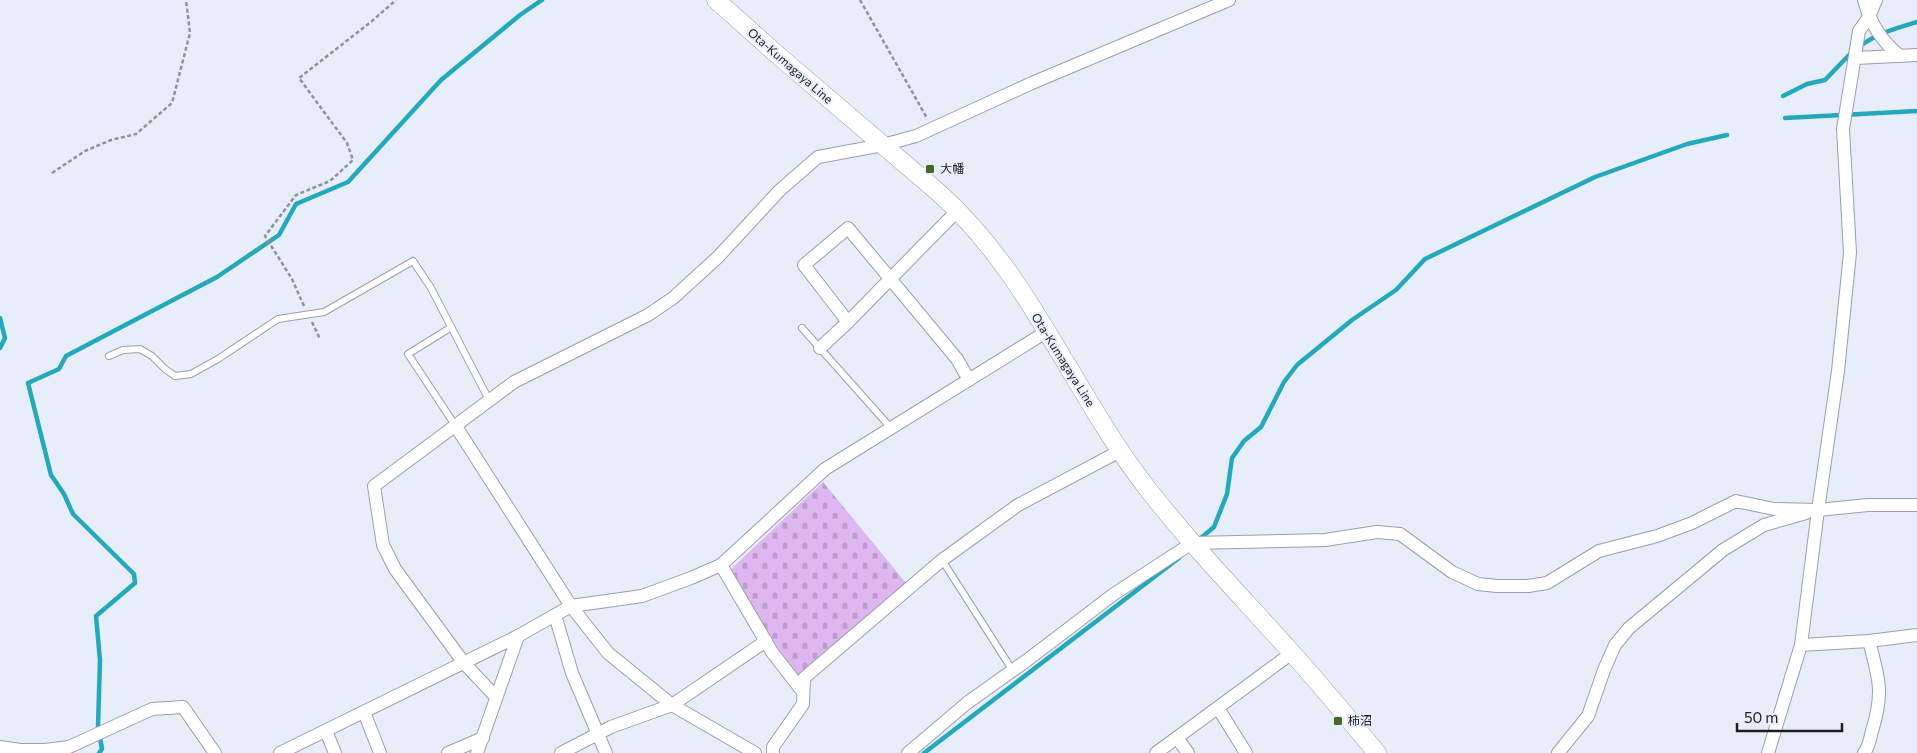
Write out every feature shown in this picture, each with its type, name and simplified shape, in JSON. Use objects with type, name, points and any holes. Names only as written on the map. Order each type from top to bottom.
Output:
[{"type":"main road","name":"Ota-Kumagaya Line","points":[[716,0],[958,210],[996,254],[1120,451],[1147,488],[1192,543],[1292,653],[1377,753]]},
{"type":"street","points":[[496,698],[464,663],[396,569],[383,545],[374,486],[514,382],[648,315],[673,298],[718,257],[780,190],[818,157],[884,145],[916,136],[1032,82],[1229,0]]},
{"type":"street","points":[[1864,0],[1872,22],[1885,43],[1900,56]]},
{"type":"street","points":[[1768,753],[1801,645],[1838,370],[1850,253],[1843,130],[1859,32],[1872,22],[1876,0]]},
{"type":"street","points":[[1855,58],[1917,55]]},
{"type":"street","points":[[820,348],[958,210]]},
{"type":"street","points":[[848,322],[804,265],[848,228],[958,359],[970,380]]},
{"type":"street","points":[[280,753],[518,636],[571,606],[642,596],[721,565],[825,469],[1046,332]]},
{"type":"street","points":[[455,425],[571,606],[608,652],[672,705],[755,753]]},
{"type":"street","points":[[773,753],[773,747],[802,704],[804,678],[942,560],[1018,505],[1120,451]]},
{"type":"street","points":[[908,753],[967,703],[1013,671],[1114,594],[1192,543],[1325,540],[1377,532],[1400,534],[1452,572],[1478,584],[1528,586],[1547,583],[1599,551],[1657,536],[1692,523],[1736,501],[1774,509],[1818,510],[1868,505],[1917,505]]},
{"type":"street","points":[[1558,753],[1588,716],[1604,670],[1615,646],[1629,628],[1723,550],[1764,525],[1818,510]]},
{"type":"street","points":[[721,565],[766,642],[803,692]]},
{"type":"street","points":[[555,616],[572,673],[606,753]]},
{"type":"street","points":[[1801,645],[1869,641],[1917,635]]},
{"type":"street","points":[[477,753],[518,636]]},
{"type":"street","points":[[1864,753],[1877,715],[1880,696],[1880,684],[1869,641]]},
{"type":"street","points":[[561,753],[611,727],[672,705],[766,642]]},
{"type":"street","points":[[1156,753],[1292,653]]},
{"type":"street","points":[[0,747],[20,750],[45,750],[69,747],[152,709],[182,707],[215,753]]},
{"type":"street","points":[[1218,708],[1246,753]]},
{"type":"street","points":[[364,712],[380,753]]},
{"type":"street","points":[[326,731],[335,753]]},
{"type":"street","points":[[448,753],[483,738]]},
{"type":"street","points":[[1177,738],[1188,753]]},
{"type":"lane","points":[[109,356],[123,350],[140,349],[152,356],[175,376],[191,374],[218,359],[278,319],[307,313],[324,312],[413,261],[431,288],[450,328],[489,400]]},
{"type":"lane","points":[[450,328],[408,354],[455,425]]},
{"type":"lane","points":[[802,328],[891,428]]},
{"type":"lane","points":[[942,560],[1013,671]]},
{"type":"path","points":[[52,173],[84,151],[111,140],[136,134],[172,103],[190,33],[186,0]]},
{"type":"path","points":[[320,339],[292,279],[265,236],[296,195],[330,181],[353,160],[347,143],[299,78],[396,0]]},
{"type":"path","points":[[860,0],[933,129]]},
{"type":"green space","points":[[823,482],[906,583],[798,678],[772,642],[730,570]]},
{"type":"waterway","points":[[99,753],[102,749],[98,726],[100,660],[96,616],[135,583],[134,574],[73,514],[64,494],[51,475],[28,383],[59,369],[66,356],[217,277],[279,235],[296,204],[348,182],[441,80],[520,15],[542,0]]},
{"type":"waterway","points":[[1859,47],[1879,35],[1917,22]]},
{"type":"waterway","points":[[1783,96],[1807,84],[1825,80],[1853,51]]},
{"type":"waterway","points":[[1785,118],[1917,111]]},
{"type":"waterway","points":[[1202,537],[1214,527],[1227,494],[1232,458],[1244,441],[1261,427],[1284,382],[1297,365],[1352,320],[1396,290],[1425,259],[1595,177],[1687,144],[1727,135]]},
{"type":"waterway","points":[[0,318],[5,338],[0,348]]},
{"type":"waterway","points":[[924,753],[1179,558]]},
{"type":"place","name":"大幡","points":[[930,169]]},
{"type":"place","name":"柿沼","points":[[1338,721]]}]
